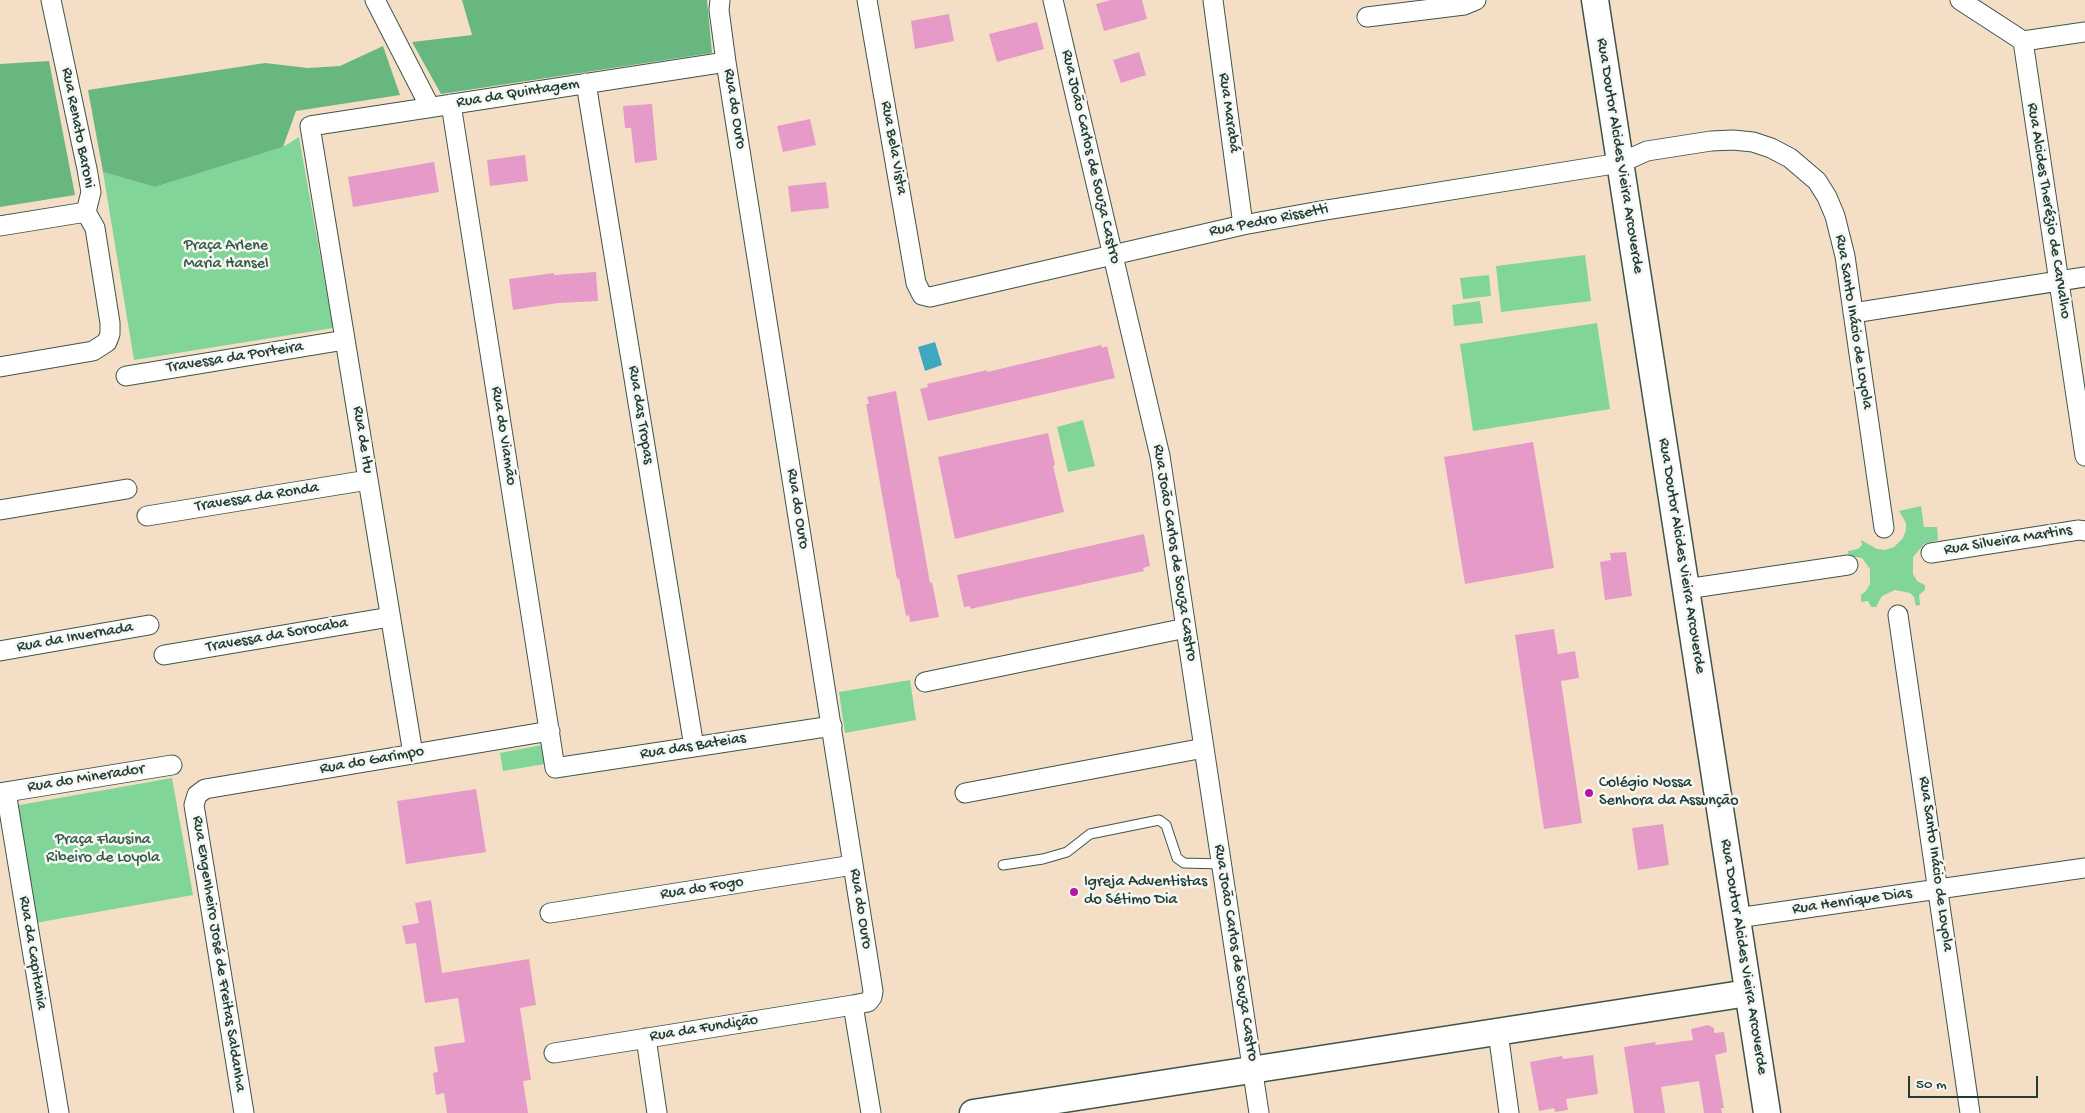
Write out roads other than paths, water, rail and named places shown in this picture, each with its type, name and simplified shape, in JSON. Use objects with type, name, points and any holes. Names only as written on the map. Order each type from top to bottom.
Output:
[{"type":"street","name":"Rua Renato Baroni","points":[[0,367],[93,351],[107,342],[110,334],[109,314],[95,228],[86,212],[91,192],[90,182],[51,0]]},
{"type":"street","points":[[374,0],[430,108]]},
{"type":"street","name":"Rua do Ouro","points":[[720,0],[719,10],[726,62],[873,991],[872,997],[868,1002],[853,1005]]},
{"type":"street","name":"Rua Bela Vista","points":[[867,0],[916,283],[922,295]]},
{"type":"street","name":"Rua João Carlos de Souza Castro","points":[[1053,0],[1160,456],[1259,1113]]},
{"type":"street","name":"Rua Marabá","points":[[1213,0],[1243,225]]},
{"type":"street","points":[[1367,17],[1464,5],[1476,0]]},
{"type":"street","name":"Rua Doutor Alcides Vieira Arcoverde","points":[[1595,0],[1767,1113]]},
{"type":"street","points":[[1960,0],[2023,41],[2085,32]]},
{"type":"street","name":"Rua Alcides Therézio de Carvalho","points":[[2023,41],[2085,456]]},
{"type":"street","name":"Rua da Quintagem","points":[[310,126],[726,62]]},
{"type":"street","name":"Rua das Tropas","points":[[586,83],[694,747]]},
{"type":"street","name":"Rua do Viamão","points":[[451,104],[555,768]]},
{"type":"street","name":"Rua de Itu","points":[[310,126],[413,754]]},
{"type":"street","name":"Rua Santo Inácio de Loyola","points":[[1620,163],[1647,151],[1711,141],[1733,140],[1752,142],[1772,148],[1790,158],[1817,181],[1827,197],[1835,216],[1843,247],[1884,528]]},
{"type":"street","name":"Rua Pedro Rissetti","points":[[922,295],[935,297],[1243,225],[1620,163]]},
{"type":"street","points":[[0,226],[86,212]]},
{"type":"street","points":[[1853,313],[2085,277]]},
{"type":"street","name":"Travessa da Porteira","points":[[126,376],[345,340]]},
{"type":"street","name":"Travessa da Ronda","points":[[146,516],[368,480]]},
{"type":"street","points":[[0,510],[128,489]]},
{"type":"street","name":"Rua Silveira Martins","points":[[1931,553],[2079,530],[2085,531]]},
{"type":"street","points":[[1686,589],[1848,565]]},
{"type":"street","name":"Rua Santo Inácio de Loyola","points":[[1898,615],[1970,1113]]},
{"type":"street","name":"Travessa da Sorocaba","points":[[164,656],[390,617]]},
{"type":"street","name":"Rua da Invernada","points":[[0,651],[149,625]]},
{"type":"street","points":[[925,682],[1186,628]]},
{"type":"street","name":"Rua das Bateias","points":[[555,768],[832,726]]},
{"type":"street","name":"Rua do Garimpo","points":[[197,795],[205,789],[550,731]]},
{"type":"street","points":[[965,793],[1204,748]]},
{"type":"street","name":"Rua do Minerador","points":[[3,793],[172,765]]},
{"type":"street","name":"Rua da Capitania","points":[[3,793],[59,1113]]},
{"type":"street","name":"Rua Engenheiro José de Freitas Saldanha","points":[[197,795],[194,805],[244,1113]]},
{"type":"street","name":"Rua do Fogo","points":[[550,913],[854,865]]},
{"type":"street","name":"Rua Henrique Dias","points":[[1737,918],[2085,868]]},
{"type":"street","points":[[974,1113],[1042,1108],[1253,1070],[1748,993]]},
{"type":"street","points":[[853,1005],[870,1113]]},
{"type":"street","name":"Rua da Fundição","points":[[554,1052],[853,1005]]},
{"type":"street","points":[[1498,1032],[1509,1113]]},
{"type":"street","points":[[646,1038],[657,1113]]},
{"type":"lane","points":[[1003,865],[1043,859],[1067,852],[1090,834],[1160,820],[1166,825],[1177,858],[1184,863],[1222,864]]},
{"type":"water","points":[[935,342],[942,365],[925,371],[918,347]]},
{"type":"place","name":"Colégio Nossa Senhora da Assunção","points":[[1589,793]]},
{"type":"place","name":"Igreja Adventistas do Sétimo Dia","points":[[1074,892]]},
{"type":"park label","name":"Praça Arlene Maria Hansel","points":[[226,256]]},
{"type":"park label","name":"Praça Flausina Ribeiro de Loyola","points":[[103,850]]}]
